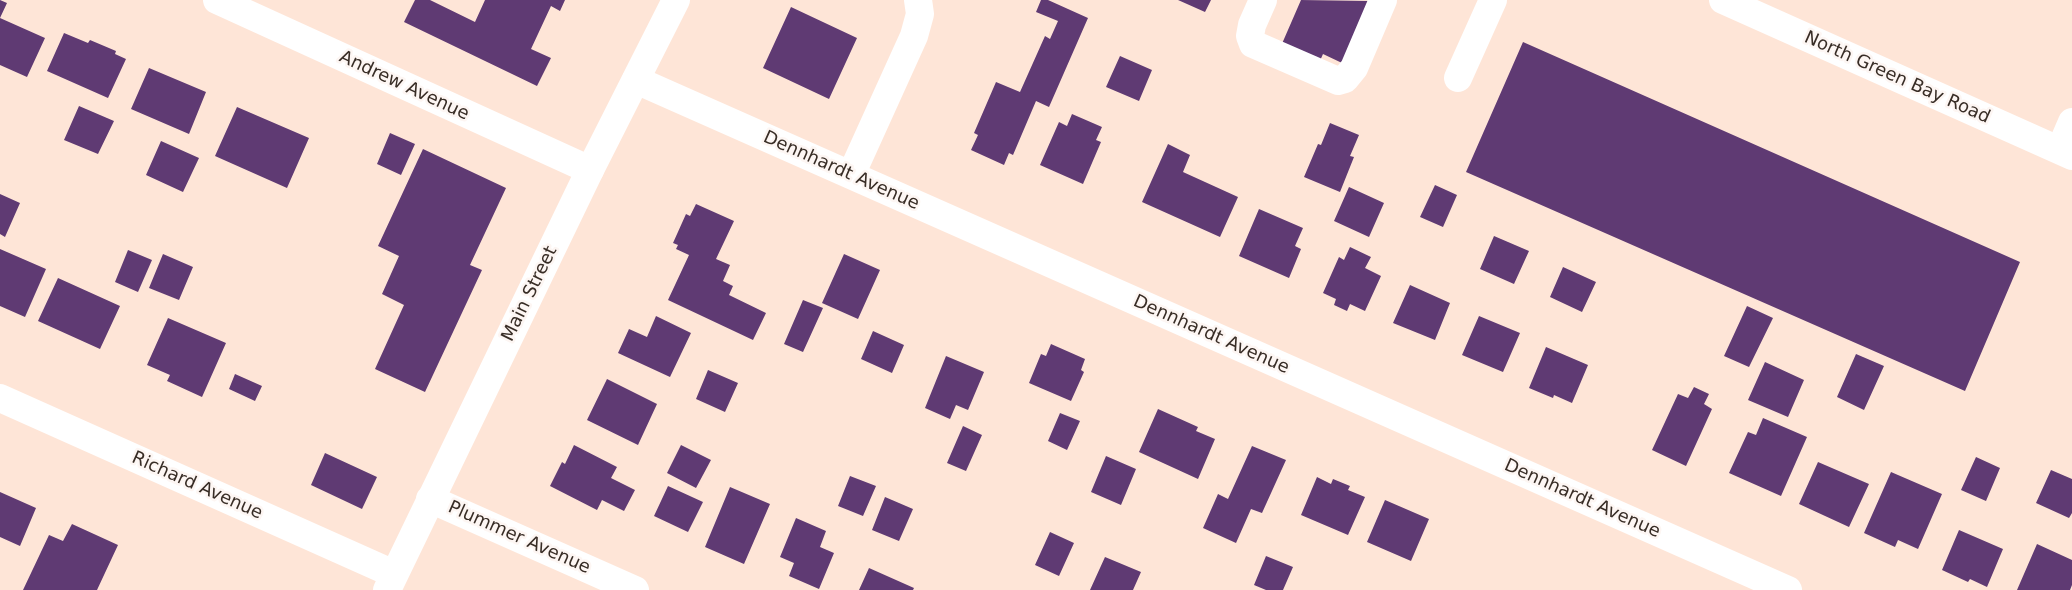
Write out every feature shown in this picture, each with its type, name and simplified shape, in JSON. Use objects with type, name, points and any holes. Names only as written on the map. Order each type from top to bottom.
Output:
[{"type":"street","name":"Andrew Avenue","points":[[217,0],[590,170]]},
{"type":"street","name":"Main Street","points":[[390,582],[590,170],[676,0]]},
{"type":"street","points":[[851,175],[914,36],[920,14],[918,0]]},
{"type":"street","points":[[1263,0],[1252,25],[1250,36],[1253,44],[1338,81],[1345,79],[1354,68],[1383,0]]},
{"type":"street","points":[[1458,78],[1493,0]]},
{"type":"street","name":"North Green Bay Road","points":[[1722,0],[2066,153]]},
{"type":"street","name":"Dennhardt Avenue","points":[[636,80],[1788,590]]},
{"type":"street","points":[[2066,153],[2072,122]]},
{"type":"street","name":"Richard Avenue","points":[[0,398],[390,582]]},
{"type":"street","name":"Plummer Avenue","points":[[430,499],[636,590]]},
{"type":"building","points":[[0,0],[7,3],[0,18]]},
{"type":"building","points":[[415,0],[430,0],[475,22],[485,0],[565,0],[560,11],[551,6],[531,49],[551,58],[537,86],[404,22]]},
{"type":"building","points":[[1041,0],[1048,0],[1088,18],[1049,107],[1036,101],[1013,155],[1009,153],[1004,165],[971,150],[978,135],[974,133],[996,82],[1020,92],[1045,36],[1050,39],[1058,21],[1036,12]]},
{"type":"building","points":[[1178,0],[1211,0],[1205,12]]},
{"type":"building","points":[[1301,0],[1368,1],[1342,63],[1323,54],[1319,63],[1281,46]]},
{"type":"building","points":[[791,7],[857,38],[829,99],[763,68]]},
{"type":"building","points":[[0,18],[45,38],[27,77],[0,65]]},
{"type":"building","points":[[64,33],[88,43],[90,40],[116,51],[115,54],[126,59],[108,98],[47,71]]},
{"type":"building","points":[[1523,42],[2020,262],[1965,391],[1466,172]]},
{"type":"building","points":[[1120,56],[1152,70],[1139,101],[1106,87]]},
{"type":"building","points":[[149,68],[206,92],[189,134],[131,109]]},
{"type":"building","points":[[79,106],[114,121],[98,154],[64,140]]},
{"type":"building","points":[[237,107],[309,138],[287,188],[215,156]]},
{"type":"building","points":[[1072,114],[1102,127],[1096,140],[1101,142],[1083,184],[1040,165],[1059,122],[1067,126]]},
{"type":"building","points":[[1330,123],[1359,135],[1350,156],[1354,157],[1340,192],[1304,177],[1318,144],[1321,145]]},
{"type":"building","points":[[390,133],[415,144],[401,175],[377,164]]},
{"type":"building","points":[[161,141],[199,158],[183,192],[146,175]]},
{"type":"building","points":[[1168,144],[1190,155],[1183,172],[1238,197],[1220,237],[1142,202]]},
{"type":"building","points":[[423,149],[506,188],[470,265],[482,270],[425,392],[375,369],[404,305],[382,294],[399,256],[378,246]]},
{"type":"building","points":[[1435,185],[1457,195],[1443,227],[1420,217]]},
{"type":"building","points":[[1349,187],[1384,203],[1369,237],[1334,221]]},
{"type":"building","points":[[0,194],[20,203],[5,237],[0,234]]},
{"type":"building","points":[[696,204],[734,221],[716,259],[730,265],[723,281],[733,286],[729,295],[766,313],[753,340],[668,300],[689,255],[676,249],[678,245],[673,243],[686,214],[690,216]]},
{"type":"building","points":[[1259,209],[1303,228],[1295,246],[1301,249],[1289,278],[1239,256]]},
{"type":"building","points":[[1494,236],[1529,251],[1514,284],[1480,269]]},
{"type":"building","points":[[1350,247],[1371,257],[1365,268],[1381,276],[1365,311],[1350,304],[1347,311],[1334,305],[1336,299],[1323,293],[1339,257],[1344,260]]},
{"type":"building","points":[[0,249],[46,269],[25,317],[0,306]]},
{"type":"building","points":[[128,250],[152,260],[138,292],[115,282]]},
{"type":"building","points":[[163,254],[193,267],[179,300],[149,288]]},
{"type":"building","points":[[844,254],[880,270],[858,319],[822,303]]},
{"type":"building","points":[[1563,267],[1596,282],[1582,312],[1550,297]]},
{"type":"building","points":[[58,278],[120,306],[100,349],[38,321]]},
{"type":"building","points":[[1410,285],[1450,303],[1435,340],[1393,323]]},
{"type":"building","points":[[803,300],[823,308],[803,352],[784,344]]},
{"type":"building","points":[[1747,306],[1773,318],[1749,367],[1724,356]]},
{"type":"building","points":[[656,316],[691,333],[670,377],[618,353],[629,329],[647,337]]},
{"type":"building","points":[[1479,316],[1520,333],[1503,372],[1462,355]]},
{"type":"building","points":[[168,318],[226,343],[202,397],[167,381],[170,375],[147,365]]},
{"type":"building","points":[[873,331],[904,345],[892,373],[861,359]]},
{"type":"building","points":[[1051,344],[1085,359],[1081,370],[1084,372],[1071,401],[1029,383],[1041,354],[1046,356]]},
{"type":"building","points":[[1546,347],[1588,365],[1572,403],[1554,395],[1553,398],[1529,388]]},
{"type":"building","points":[[1856,354],[1884,366],[1864,410],[1837,397]]},
{"type":"building","points":[[946,356],[984,372],[968,410],[956,405],[950,419],[925,408]]},
{"type":"building","points":[[1765,362],[1804,380],[1788,417],[1748,400]]},
{"type":"building","points":[[708,370],[738,383],[725,412],[696,399]]},
{"type":"building","points":[[235,374],[262,386],[255,401],[229,389]]},
{"type":"building","points":[[607,379],[657,404],[638,445],[587,420]]},
{"type":"building","points":[[1694,387],[1709,394],[1704,404],[1712,409],[1686,466],[1652,450],[1678,394],[1688,398]]},
{"type":"building","points":[[1158,409],[1198,427],[1196,431],[1215,439],[1198,479],[1139,452]]},
{"type":"building","points":[[1060,413],[1080,421],[1067,450],[1048,441]]},
{"type":"building","points":[[1763,418],[1807,437],[1781,496],[1729,473],[1748,432],[1756,435]]},
{"type":"building","points":[[963,426],[982,435],[966,471],[947,463]]},
{"type":"building","points":[[574,445],[617,467],[611,478],[635,490],[624,511],[602,500],[597,510],[550,486],[562,462],[565,464]]},
{"type":"building","points":[[681,445],[711,460],[696,488],[667,473]]},
{"type":"building","points":[[1252,446],[1286,460],[1262,513],[1251,509],[1236,543],[1203,528],[1218,494],[1228,499]]},
{"type":"building","points":[[325,453],[377,477],[362,509],[311,485]]},
{"type":"building","points":[[1106,456],[1136,469],[1121,505],[1091,492]]},
{"type":"building","points":[[1976,457],[2000,468],[1986,501],[1961,490]]},
{"type":"building","points":[[1818,462],[1869,484],[1849,527],[1799,504]]},
{"type":"building","points":[[2051,470],[2072,479],[2072,513],[2069,518],[2036,503]]},
{"type":"building","points":[[1891,472],[1942,494],[1918,549],[1898,540],[1895,547],[1864,533]]},
{"type":"building","points":[[850,476],[876,486],[863,516],[838,506]]},
{"type":"building","points":[[1317,477],[1331,484],[1333,479],[1350,486],[1348,490],[1365,497],[1348,535],[1301,515]]},
{"type":"building","points":[[668,486],[703,502],[688,532],[654,516]]},
{"type":"building","points":[[730,487],[770,504],[744,564],[705,547]]},
{"type":"building","points":[[0,492],[36,508],[20,546],[0,537]]},
{"type":"building","points":[[885,497],[913,509],[899,541],[872,530]]},
{"type":"building","points":[[1385,500],[1429,519],[1411,561],[1367,542]]},
{"type":"building","points":[[796,518],[826,531],[820,547],[834,553],[819,589],[789,576],[794,563],[780,557]]},
{"type":"building","points":[[72,524],[118,545],[97,590],[23,590],[49,535],[63,541]]},
{"type":"building","points":[[1959,530],[2003,549],[1987,587],[1970,579],[1968,582],[1942,570]]},
{"type":"building","points":[[1050,532],[1074,543],[1059,576],[1035,565]]},
{"type":"building","points":[[2037,544],[2072,560],[2072,585],[2070,590],[2017,590]]},
{"type":"building","points":[[1266,556],[1293,567],[1283,590],[1266,590],[1254,585]]},
{"type":"building","points":[[1105,557],[1141,572],[1133,590],[1090,590]]},
{"type":"building","points":[[869,568],[914,588],[913,590],[859,590]]}]
